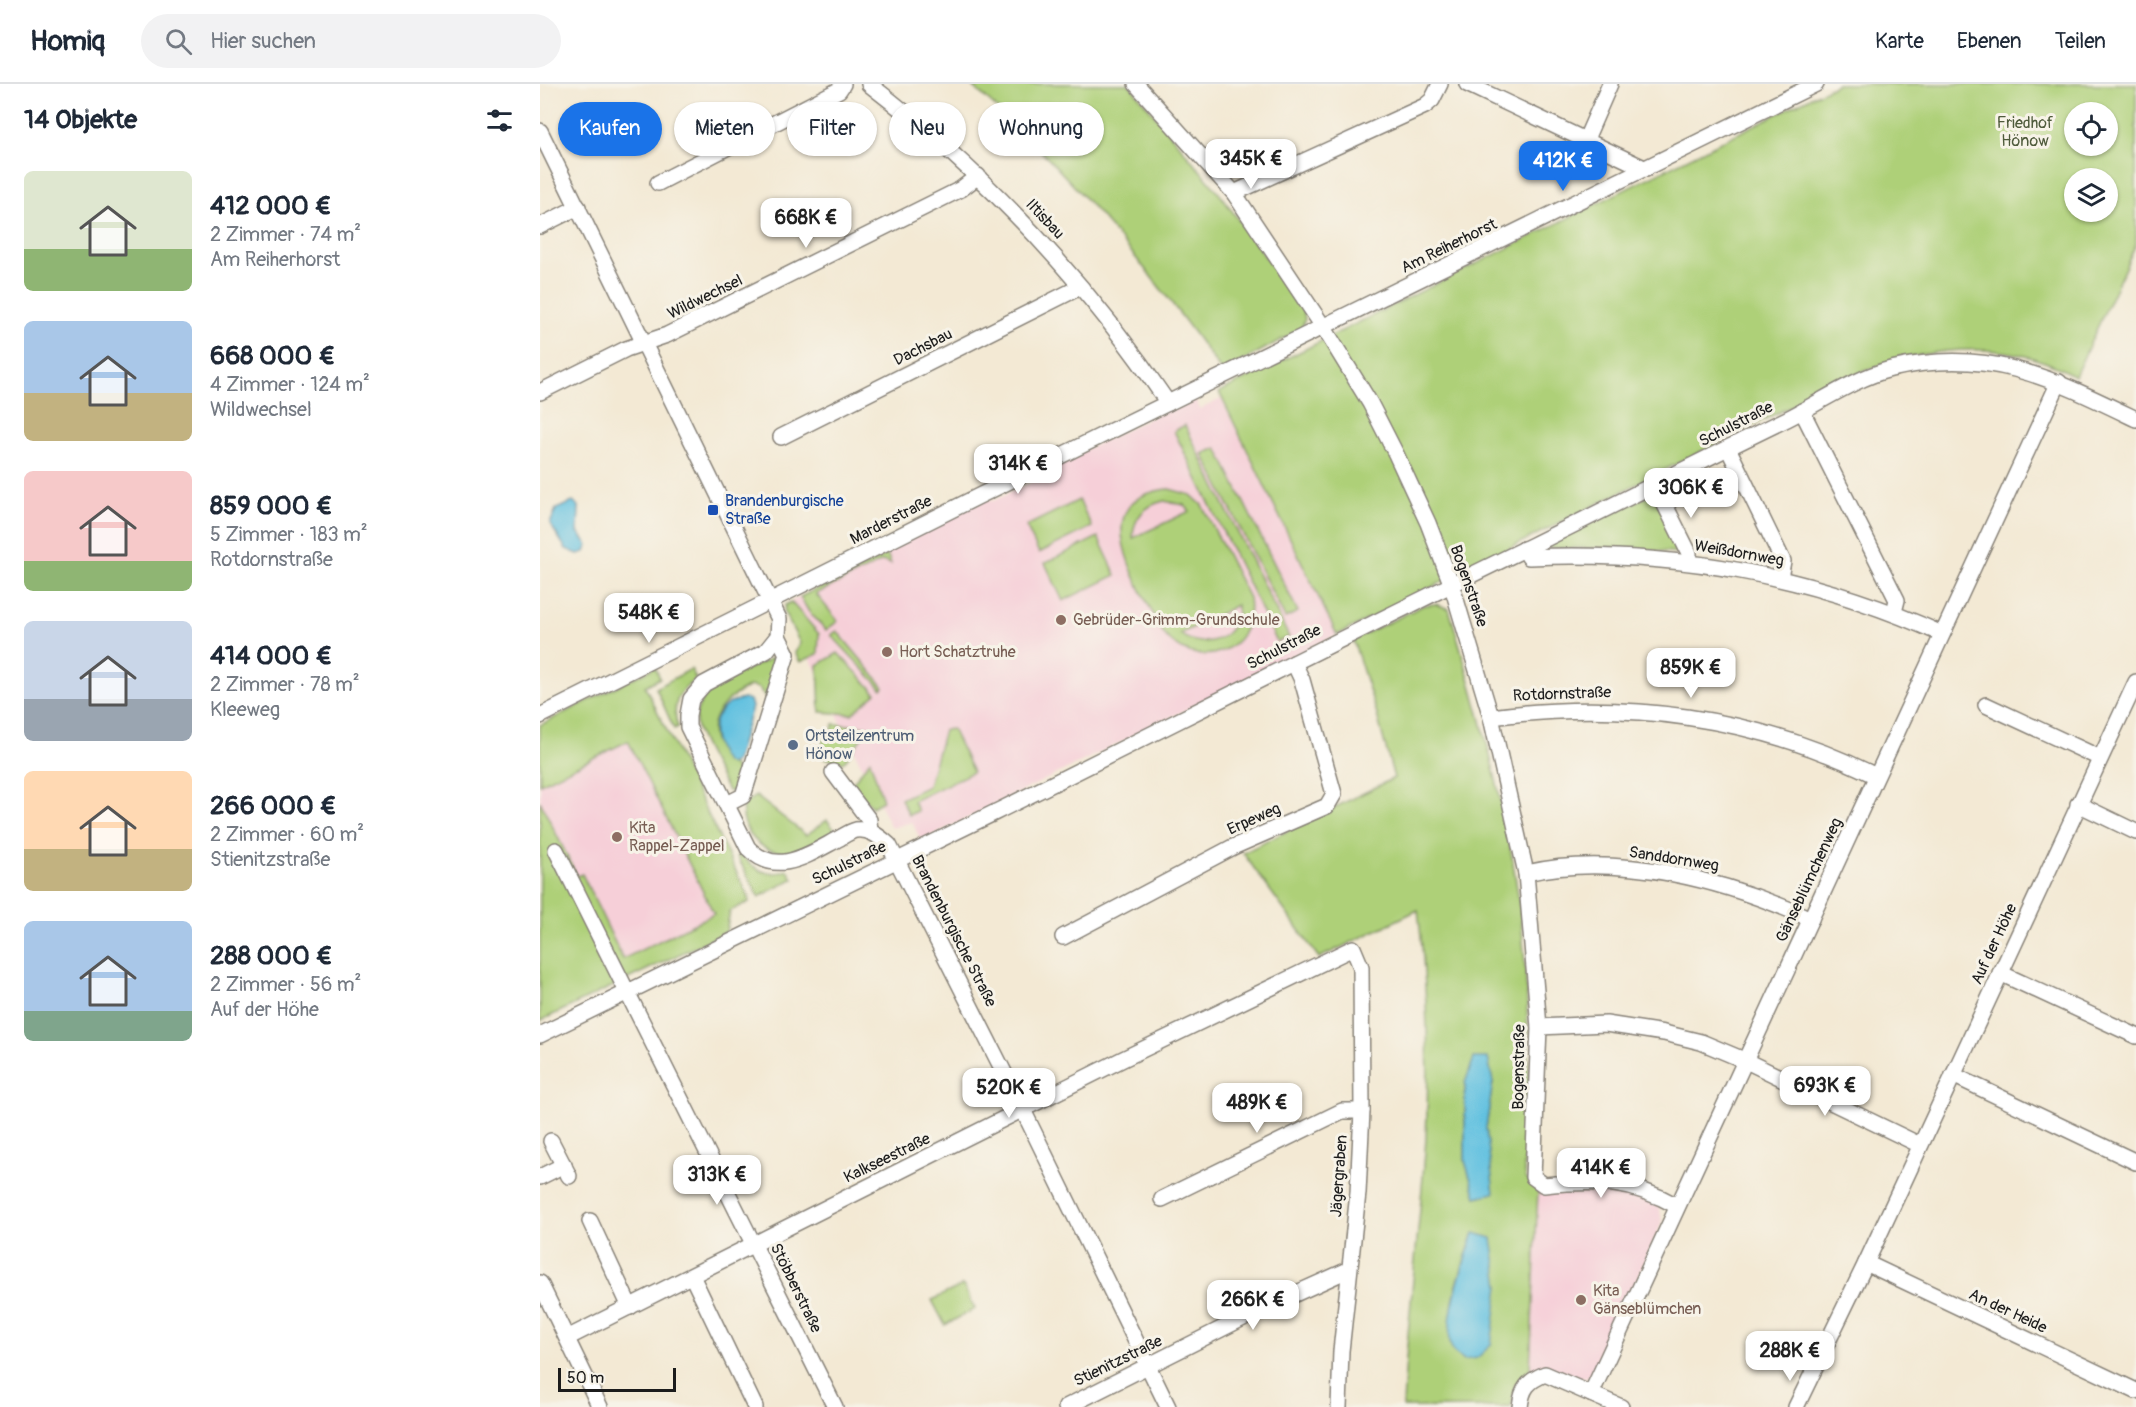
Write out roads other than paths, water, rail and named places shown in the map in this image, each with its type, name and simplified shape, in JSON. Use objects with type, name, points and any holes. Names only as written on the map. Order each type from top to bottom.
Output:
[{"type":"street","points":[[658,183],[838,90],[843,84]]},
{"type":"street","name":"Iltisbau","points":[[869,84],[922,125],[1037,235],[1132,349],[1168,403]]},
{"type":"street","name":"Bogenstraße","points":[[1136,84],[1234,193],[1324,328],[1370,403],[1396,454],[1428,524],[1451,583],[1491,717],[1526,873],[1539,1027],[1533,1177],[1544,1185],[1578,1182],[1631,1185],[1657,1194],[1677,1206]]},
{"type":"street","points":[[1234,193],[1425,106],[1440,84]]},
{"type":"street","points":[[1467,84],[1646,169]]},
{"type":"street","points":[[1586,139],[1610,84]]},
{"type":"street","name":"Am Reiherhorst","points":[[1324,328],[1816,84]]},
{"type":"street","points":[[540,131],[779,619],[778,636],[787,654],[742,796],[727,804]]},
{"type":"street","name":"Wildwechsel","points":[[540,392],[626,349],[645,344],[831,255],[961,189],[978,177]]},
{"type":"street","points":[[540,226],[578,207]]},
{"type":"street","name":"Dachsbau","points":[[782,437],[1080,287]]},
{"type":"street","name":"Marderstraße","points":[[540,716],[1168,403],[1324,328]]},
{"type":"street","name":"Schulstraße","points":[[540,1035],[1294,663],[1451,583],[1655,485],[1871,375],[1914,365],[1979,362],[2018,368],[2059,382],[2136,419]]},
{"type":"street","name":"Gänseblümchenweg","points":[[1591,1394],[2059,382]]},
{"type":"street","points":[[1802,411],[1896,600],[1893,612]]},
{"type":"street","points":[[1728,448],[1783,561],[1780,578]]},
{"type":"street","points":[[1655,485],[1689,553],[1689,561]]},
{"type":"street","name":"Weißdornweg","points":[[1524,549],[1529,557],[1604,556],[1689,561],[1780,578],[1893,612],[1942,634]]},
{"type":"street","points":[[778,636],[766,651],[704,684],[691,699],[688,727],[748,848],[755,855],[777,864],[792,863],[855,830],[870,832],[869,820],[833,772]]},
{"type":"street","name":"Erpeweg","points":[[1064,937],[1233,847],[1327,806],[1334,794],[1302,680],[1294,663]]},
{"type":"street","name":"Auf der Höhe","points":[[1796,1407],[1866,1263],[2136,682]]},
{"type":"street","points":[[1986,705],[2100,758]]},
{"type":"street","name":"Rotdornstraße","points":[[1491,717],[1565,709],[1679,714],[1770,734],[1851,763],[1876,776]]},
{"type":"street","points":[[2078,804],[2136,832]]},
{"type":"street","name":"Brandenburgische Straße","points":[[870,832],[877,834],[889,845],[897,858],[1168,1407]]},
{"type":"street","name":"Stöbberstraße","points":[[556,850],[835,1407]]},
{"type":"street","name":"Sanddornweg","points":[[1526,873],[1554,867],[1629,869],[1669,874],[1769,900],[1811,919]]},
{"type":"street","name":"Kalkseestraße","points":[[567,1338],[1353,948]]},
{"type":"street","name":"Jägergraben","points":[[1339,1407],[1348,1270],[1358,1192],[1362,1111],[1361,967],[1353,948]]},
{"type":"street","points":[[2000,973],[2136,1036]]},
{"type":"street","points":[[1539,1027],[1606,1024],[1665,1032],[1701,1042],[1744,1060],[1920,1145]]},
{"type":"street","points":[[1953,1075],[2136,1162]]},
{"type":"street","points":[[1162,1199],[1342,1111],[1362,1111]]},
{"type":"street","points":[[540,1177],[567,1171],[551,1141]]},
{"type":"street","points":[[590,1221],[630,1307]]},
{"type":"street","name":"An der Heide","points":[[1866,1263],[2136,1391]]},
{"type":"street","name":"Stienitzstraße","points":[[1066,1407],[1257,1311],[1348,1270]]},
{"type":"street","points":[[692,1276],[755,1407]]},
{"type":"street","points":[[540,1283],[600,1407]]},
{"type":"street","points":[[1520,1407],[1524,1389],[1530,1380],[1545,1374],[1621,1407]]},
{"type":"water","points":[[573,502],[579,507],[578,532],[588,545],[585,552],[578,554],[566,549],[550,524],[556,509]]},
{"type":"water","points":[[744,699],[750,700],[752,707],[736,761],[731,765],[724,760],[718,750],[715,723],[717,716],[728,705]]},
{"type":"water","points":[[1474,1058],[1488,1058],[1493,1082],[1486,1128],[1494,1193],[1476,1197],[1465,1161],[1465,1083]]},
{"type":"water","points":[[1474,1233],[1492,1238],[1499,1286],[1491,1345],[1477,1358],[1464,1360],[1453,1351],[1450,1326],[1456,1292]]},
{"type":"place","name":"Brandenburgische Straße","points":[[713,510]]},
{"type":"place","name":"Gebrüder-Grimm-Grundschule","points":[[1061,620]]},
{"type":"place","name":"Hort Schatztruhe","points":[[887,652]]},
{"type":"place","name":"Ortsteilzentrum Hönow","points":[[793,745]]},
{"type":"place","name":"Kita Rappel-Zappel","points":[[617,837]]},
{"type":"place","name":"Kita Gänseblümchen","points":[[1581,1300]]},
{"type":"park label","name":"Friedhof Hönow","points":[[2025,132]]}]
